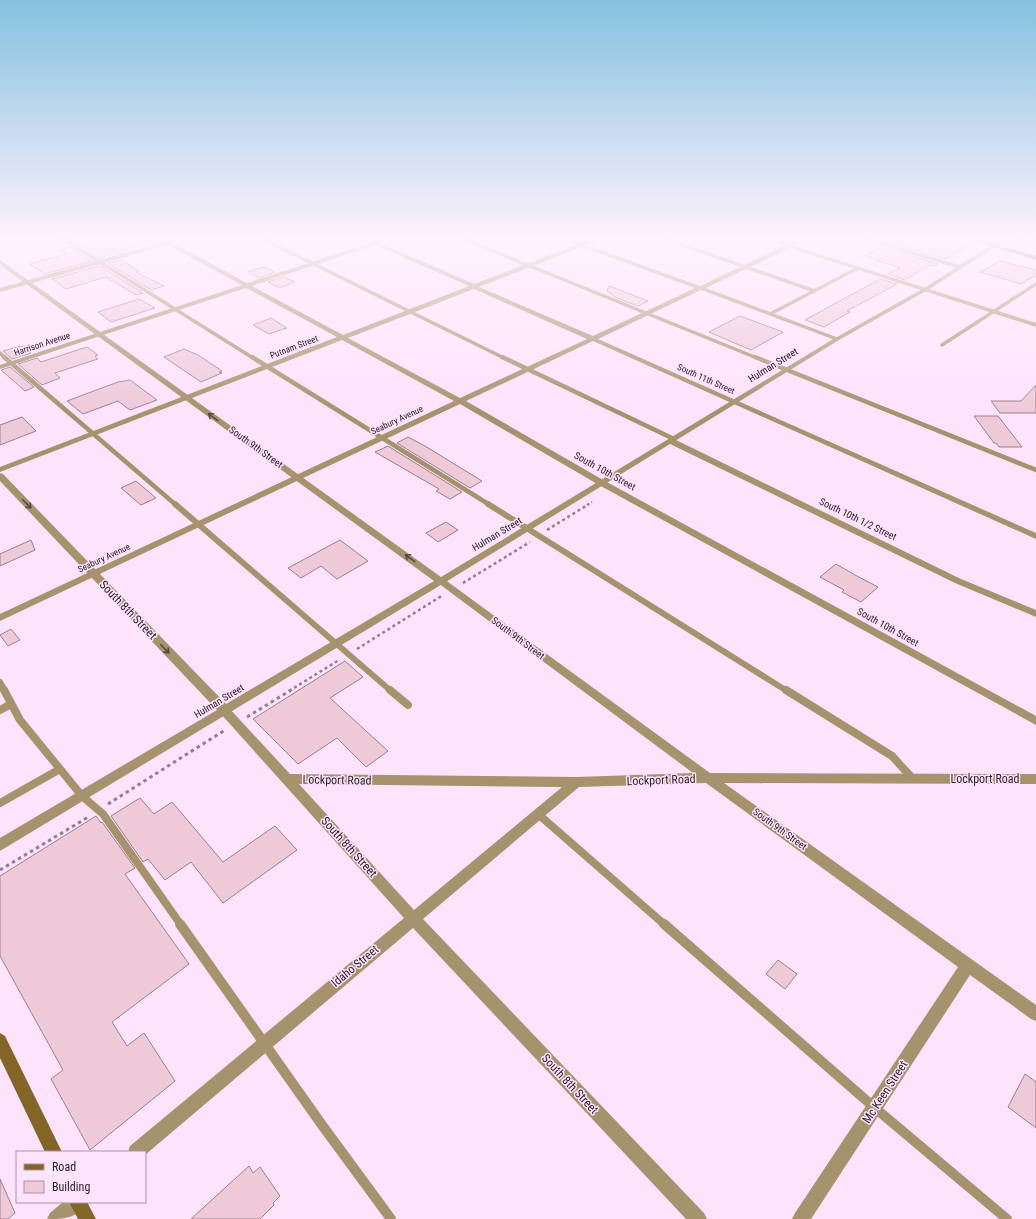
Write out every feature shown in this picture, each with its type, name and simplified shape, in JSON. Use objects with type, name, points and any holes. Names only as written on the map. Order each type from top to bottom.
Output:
[{"type":"main road","points":[[0,1041],[54,1151]]},
{"type":"main road","points":[[79,1203],[87,1219]]},
{"type":"street","name":"South 9th Street","points":[[49,297],[453,589],[708,778],[1036,1014]]},
{"type":"street","name":"Harrison Avenue","points":[[0,367],[214,297]]},
{"type":"street","name":"South 10th Street","points":[[266,297],[460,401],[602,483],[1036,721]]},
{"type":"street","name":"Putnam Street","points":[[0,470],[448,297]]},
{"type":"street","name":"South 11th Street","points":[[496,297],[735,401],[1036,536]]},
{"type":"street","name":"Seabury Avenue","points":[[0,618],[682,297]]},
{"type":"street","points":[[725,297],[837,339]]},
{"type":"street","name":"Hulman Street","points":[[0,845],[442,581],[787,369],[912,297]]},
{"type":"street","points":[[950,297],[1036,325]]},
{"type":"street","name":"South 10th 1/2 Street","points":[[672,440],[958,581],[1036,614]]},
{"type":"street","name":"South 8th Street","points":[[0,476],[224,710],[413,918],[698,1219]]},
{"type":"street","name":"Lockport Road","points":[[287,779],[576,782],[708,778],[1036,779]]},
{"type":"street","name":"Idaho Street","points":[[137,1151],[576,782]]},
{"type":"street","name":"Mc Keen Street","points":[[801,1219],[968,965]]},
{"type":"street","points":[[56,1219],[77,1203]]},
{"type":"lane","points":[[155,297],[892,756],[914,779]]},
{"type":"lane","points":[[379,297],[672,440]]},
{"type":"lane","points":[[607,297],[1036,470]]},
{"type":"lane","points":[[770,314],[803,297]]},
{"type":"lane","points":[[942,345],[1016,297]]},
{"type":"lane","points":[[0,354],[408,705]]},
{"type":"lane","points":[[0,682],[20,720],[82,796],[103,814],[264,1044],[391,1219]]},
{"type":"lane","points":[[0,710],[11,704]]},
{"type":"lane","points":[[0,803],[60,769]]},
{"type":"lane","points":[[538,814],[875,1108],[1007,1219]]},
{"type":"path","points":[[0,870],[99,810],[236,723],[614,489]]},
{"type":"building","points":[[615,297],[637,297],[648,301],[638,306]]},
{"type":"building","points":[[847,297],[873,297],[847,311],[850,312],[824,327],[805,320]]},
{"type":"building","points":[[139,299],[155,308],[111,322],[98,312]]},
{"type":"building","points":[[740,316],[783,332],[751,350],[709,332]]},
{"type":"building","points":[[271,318],[287,328],[269,334],[253,325]]},
{"type":"building","points":[[21,346],[31,353],[12,359],[3,351]]},
{"type":"building","points":[[87,347],[98,355],[95,356],[98,359],[55,373],[60,378],[42,385],[18,364],[37,358],[41,362]]},
{"type":"building","points":[[184,349],[198,355],[222,371],[219,372],[222,373],[201,382],[164,357]]},
{"type":"building","points":[[10,367],[34,387],[25,391],[1,370]]},
{"type":"building","points":[[130,380],[157,400],[130,410],[118,401],[83,414],[67,401],[118,382]]},
{"type":"building","points":[[1036,385],[1036,413],[1000,413],[991,401],[1021,401]]},
{"type":"building","points":[[974,416],[998,416],[1022,447],[999,447],[996,443],[994,443]]},
{"type":"building","points":[[22,417],[36,431],[0,445],[0,425]]},
{"type":"building","points":[[408,437],[482,481],[470,488],[397,443]]},
{"type":"building","points":[[388,446],[462,492],[450,499],[436,491],[439,489],[375,452]]},
{"type":"building","points":[[136,481],[156,498],[141,505],[121,488]]},
{"type":"building","points":[[446,522],[458,530],[438,542],[426,533]]},
{"type":"building","points":[[31,540],[35,550],[0,566],[0,554]]},
{"type":"building","points":[[340,540],[368,561],[337,579],[321,566],[301,578],[288,568]]},
{"type":"building","points":[[836,564],[878,587],[861,602],[842,592],[844,590],[820,577]]},
{"type":"building","points":[[11,629],[20,640],[8,646],[0,635]]},
{"type":"building","points":[[345,661],[363,677],[330,698],[388,751],[366,767],[337,738],[298,764],[253,719]]},
{"type":"building","points":[[140,798],[154,814],[172,802],[223,862],[275,826],[297,850],[223,903],[191,862],[165,880],[148,859],[143,862],[111,816]]},
{"type":"building","points":[[96,816],[101,823],[102,822],[135,868],[125,874],[189,964],[112,1022],[127,1046],[144,1033],[175,1081],[90,1150],[51,1079],[63,1070],[0,956],[0,876]]},
{"type":"building","points":[[778,960],[797,974],[785,989],[766,974]]},
{"type":"building","points":[[1025,1074],[1036,1082],[1036,1128],[1008,1107]]},
{"type":"building","points":[[249,1166],[253,1173],[260,1167],[280,1196],[273,1203],[274,1205],[260,1219],[191,1219]]},
{"type":"building","points":[[0,1179],[15,1213],[8,1219],[0,1219]]}]
